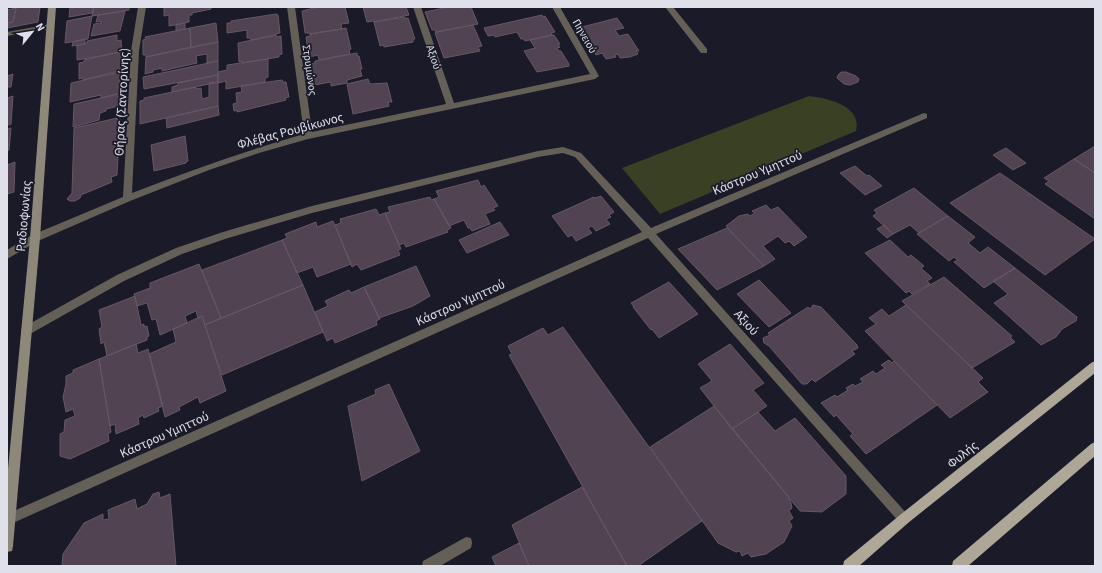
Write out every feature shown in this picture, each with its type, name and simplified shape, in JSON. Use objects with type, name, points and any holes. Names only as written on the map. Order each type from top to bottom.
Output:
[{"type":"main road","name":"Φυλής","points":[[849,566],[904,519],[1095,366]]},
{"type":"main road","points":[[958,566],[1095,448]]},
{"type":"street","name":"Ραδιοφωνίας","points":[[7,546],[26,331],[36,238],[52,7]]},
{"type":"street","name":"Θήρας (Σαντορίνης)","points":[[127,199],[135,51],[142,7]]},
{"type":"street","name":"Στρυμώνος","points":[[291,7],[308,136]]},
{"type":"street","name":"Αξιού","points":[[417,7],[451,106]]},
{"type":"street","name":"Πηνειού","points":[[556,7],[595,76]]},
{"type":"street","points":[[670,7],[704,51]]},
{"type":"street","points":[[7,34],[51,26]]},
{"type":"street","name":"Φλέβας Ρουβίκωνος","points":[[7,255],[36,238],[127,199],[206,168],[308,136],[595,76]]},
{"type":"street","name":"Κάστρου Υμηττού","points":[[9,519],[649,233],[924,116]]},
{"type":"street","name":"Αξιού","points":[[26,331],[136,270],[178,252],[309,210],[538,154],[563,150],[578,155],[904,519]]},
{"type":"street","points":[[428,566],[466,542]]},
{"type":"green space","points":[[809,96],[834,101],[849,109],[854,115],[856,131],[660,214],[622,168]]},
{"type":"building","points":[[40,7],[38,22],[7,28],[9,23],[13,22],[16,8]]},
{"type":"building","points":[[94,7],[92,13],[69,17],[70,8]]},
{"type":"building","points":[[94,7],[129,7],[129,10],[92,16]]},
{"type":"building","points":[[211,7],[211,9],[192,13],[192,15],[189,15],[189,22],[169,26],[169,15],[164,16],[164,8]]},
{"type":"building","points":[[318,7],[345,7],[349,23],[341,24],[342,29],[310,34],[305,33],[302,11]]},
{"type":"building","points":[[363,7],[406,7],[409,15],[367,22]]},
{"type":"building","points":[[449,7],[471,7],[478,24],[436,32],[435,30],[432,30],[425,12]]},
{"type":"building","points":[[16,8],[13,22],[7,23],[7,10]]},
{"type":"building","points":[[125,11],[120,31],[91,36],[94,24],[101,23],[101,21],[96,22],[98,15]]},
{"type":"building","points":[[276,14],[278,15],[280,33],[276,35],[251,40],[250,38],[247,38],[247,30],[227,33],[227,23],[231,23],[231,21]]},
{"type":"building","points":[[542,15],[543,17],[545,16],[555,32],[551,33],[552,35],[525,41],[524,39],[521,39],[517,32],[495,37],[494,35],[488,36],[484,28]]},
{"type":"building","points":[[92,16],[88,39],[65,43],[67,21]]},
{"type":"building","points":[[405,17],[405,19],[408,18],[415,39],[413,39],[413,42],[384,47],[383,45],[380,46],[374,22]]},
{"type":"building","points":[[617,18],[624,28],[615,30],[619,36],[628,34],[639,51],[636,51],[638,54],[620,58],[618,54],[615,55],[616,57],[606,59],[602,53],[596,55],[593,49],[594,46],[589,39],[586,38],[586,34],[582,27]]},
{"type":"building","points":[[185,23],[185,29],[176,31],[176,25]]},
{"type":"building","points":[[216,23],[218,42],[191,47],[190,28]]},
{"type":"building","points":[[473,25],[482,46],[478,47],[480,51],[444,58],[435,33]]},
{"type":"building","points":[[190,28],[191,47],[146,57],[146,55],[143,55],[143,40],[146,39],[145,37]]},
{"type":"building","points":[[346,28],[351,49],[349,50],[350,54],[319,60],[318,55],[309,57],[306,37],[310,36],[310,34]]},
{"type":"building","points":[[117,35],[117,41],[121,40],[122,52],[77,60],[77,46],[87,43],[87,41]]},
{"type":"building","points":[[276,35],[276,37],[281,36],[282,54],[279,55],[279,57],[242,63],[242,61],[239,62],[238,43]]},
{"type":"building","points":[[554,35],[560,44],[558,45],[560,47],[557,48],[561,51],[569,66],[537,72],[524,51],[535,48],[530,40]]},
{"type":"building","points":[[85,39],[85,44],[72,46],[73,42]]},
{"type":"building","points":[[218,42],[218,61],[207,63],[207,54],[196,56],[197,63],[162,71],[162,68],[145,74],[146,57]]},
{"type":"building","points":[[119,52],[119,54],[122,53],[123,70],[83,80],[83,78],[79,79],[79,63],[84,62],[84,60]]},
{"type":"building","points":[[357,53],[362,69],[360,69],[362,76],[347,80],[347,83],[331,86],[331,82],[314,85],[311,64],[315,63],[315,61]]},
{"type":"building","points":[[268,59],[268,77],[265,78],[265,82],[226,89],[226,81],[218,83],[218,72],[227,70],[227,65]]},
{"type":"building","points":[[218,61],[218,75],[144,89],[143,77]]},
{"type":"building","points":[[120,72],[120,93],[101,98],[101,95],[70,102],[71,83]]},
{"type":"building","points":[[841,72],[846,72],[856,76],[859,79],[858,82],[850,85],[844,84],[837,78]]},
{"type":"building","points":[[13,74],[11,87],[7,87],[7,76]]},
{"type":"building","points":[[218,75],[218,82],[172,92],[172,87],[178,85],[178,83]]},
{"type":"building","points":[[368,79],[370,84],[387,83],[392,102],[388,102],[389,106],[353,114],[347,84]]},
{"type":"building","points":[[282,80],[283,82],[286,82],[289,97],[285,98],[286,100],[237,112],[237,110],[234,111],[233,104],[237,103],[236,93],[242,92],[241,86]]},
{"type":"building","points":[[218,82],[218,106],[140,124],[140,101],[144,100],[144,98],[196,87],[196,89],[201,88],[202,99],[209,97],[209,83]]},
{"type":"building","points":[[119,94],[119,106],[106,109],[106,111],[100,113],[99,120],[73,127],[74,104]]},
{"type":"building","points":[[13,96],[11,124],[7,125],[7,98]]},
{"type":"building","points":[[218,106],[219,115],[167,128],[166,118]]},
{"type":"building","points":[[117,118],[117,120],[120,119],[117,175],[111,177],[112,182],[81,195],[80,198],[75,201],[70,201],[67,199],[72,193],[74,128]]},
{"type":"building","points":[[11,128],[9,150],[7,151],[7,129]]},
{"type":"building","points":[[185,136],[188,161],[186,163],[154,171],[151,145]]},
{"type":"building","points":[[1095,146],[1095,173],[1074,159]]},
{"type":"building","points":[[1006,148],[1026,163],[1013,170],[993,155]]},
{"type":"building","points":[[1074,159],[1095,173],[1095,219],[1045,184],[1049,181],[1044,178]]},
{"type":"building","points":[[15,162],[14,192],[7,194],[7,165]]},
{"type":"building","points":[[855,166],[882,186],[865,195],[840,173]]},
{"type":"building","points":[[1000,173],[1095,239],[1045,275],[950,203]]},
{"type":"building","points":[[478,180],[481,187],[484,185],[498,206],[493,208],[495,210],[485,214],[490,224],[472,231],[468,228],[464,220],[449,226],[434,199],[439,197],[436,191]]},
{"type":"building","points":[[914,188],[948,216],[919,233],[910,225],[893,234],[873,216],[877,213],[874,210]]},
{"type":"building","points":[[601,196],[614,212],[609,215],[611,217],[606,219],[610,224],[596,231],[592,226],[588,228],[592,233],[576,241],[572,235],[568,237],[552,216],[594,197]]},
{"type":"building","points":[[430,197],[431,200],[434,199],[451,228],[447,230],[448,232],[406,247],[404,243],[399,245],[385,213],[390,212],[388,207]]},
{"type":"building","points":[[766,205],[771,210],[778,207],[807,237],[794,246],[789,241],[785,243],[778,236],[763,246],[775,259],[764,266],[726,226],[739,216],[748,214],[750,216],[755,213],[752,211]]},
{"type":"building","points":[[376,209],[379,215],[385,213],[401,249],[398,250],[400,255],[361,270],[357,264],[352,267],[335,225],[341,223],[340,219]]},
{"type":"building","points":[[948,216],[975,237],[968,243],[980,253],[988,247],[1015,268],[984,288],[954,262],[958,260],[954,257],[949,261],[917,234]]},
{"type":"building","points":[[333,221],[351,264],[317,277],[313,267],[297,273],[282,240],[287,238],[285,234],[316,222],[317,227]]},
{"type":"building","points":[[500,222],[509,235],[467,253],[459,240]]},
{"type":"building","points":[[884,225],[893,234],[887,238],[877,229]]},
{"type":"building","points":[[727,228],[764,266],[717,290],[678,249]]},
{"type":"building","points":[[282,240],[303,285],[221,318],[202,270]]},
{"type":"building","points":[[890,240],[908,257],[911,255],[924,266],[921,268],[932,278],[927,281],[930,284],[912,294],[909,291],[906,293],[865,253]]},
{"type":"building","points":[[199,264],[221,318],[205,325],[202,316],[198,318],[196,311],[185,316],[187,323],[160,335],[156,319],[152,320],[147,303],[137,306],[134,294],[150,288],[150,283]]},
{"type":"building","points":[[416,266],[430,296],[413,306],[379,318],[364,287]]},
{"type":"building","points":[[1015,268],[1077,317],[1076,321],[1062,329],[1056,337],[1041,345],[994,303],[1008,294],[993,281]]},
{"type":"building","points":[[944,277],[1012,336],[1010,337],[1015,342],[972,368],[902,301]]},
{"type":"building","points":[[759,280],[791,313],[769,327],[737,294]]},
{"type":"building","points":[[669,282],[698,314],[659,338],[652,329],[651,330],[631,303]]},
{"type":"building","points":[[303,285],[323,332],[222,375],[205,325]]},
{"type":"building","points":[[364,287],[380,319],[376,321],[377,325],[335,343],[333,338],[327,341],[315,312],[328,306],[325,301],[349,290],[351,293]]},
{"type":"building","points":[[135,296],[141,325],[144,324],[144,327],[147,326],[149,336],[147,337],[147,340],[107,356],[104,342],[101,344],[99,329],[102,327],[99,310]]},
{"type":"building","points":[[813,305],[821,307],[857,345],[858,348],[852,351],[855,354],[815,382],[812,379],[807,384],[802,384],[769,346],[764,343],[763,338],[770,335],[768,333],[808,307],[810,309]]},
{"type":"building","points":[[906,305],[983,378],[978,382],[988,392],[950,418],[865,331],[876,324],[869,318],[882,309],[889,316]]},
{"type":"building","points":[[202,316],[226,391],[200,403],[198,397],[179,407],[180,410],[165,417],[149,354],[176,342],[173,329]]},
{"type":"building","points":[[563,327],[702,521],[638,566],[627,566],[509,355],[512,354],[508,346],[543,328],[548,335]]},
{"type":"building","points":[[136,344],[138,353],[148,349],[163,406],[158,408],[159,411],[144,418],[143,415],[138,418],[139,424],[116,434],[115,424],[110,426],[99,359]]},
{"type":"building","points":[[730,344],[764,383],[753,390],[767,406],[732,429],[700,388],[712,381],[698,364]]},
{"type":"building","points":[[99,359],[111,432],[108,434],[109,441],[70,459],[60,456],[60,434],[64,432],[65,420],[75,416],[73,409],[66,412],[63,397],[66,376],[73,373],[73,370]]},
{"type":"building","points":[[889,360],[892,363],[894,361],[937,405],[866,454],[850,436],[853,434],[836,415],[834,417],[821,403],[835,395],[837,397],[848,390],[846,388],[853,384],[855,386],[863,382],[860,379],[873,371],[876,374],[885,368],[881,365]]},
{"type":"building","points":[[389,384],[420,451],[362,481],[348,406],[376,394],[375,390]]},
{"type":"building","points":[[714,406],[788,496],[791,503],[792,508],[789,511],[793,518],[789,521],[792,526],[784,542],[766,554],[751,557],[748,553],[742,556],[740,551],[736,552],[718,543],[650,447]]},
{"type":"building","points":[[758,412],[775,431],[795,418],[846,476],[846,494],[822,512],[800,511],[732,429]]},
{"type":"building","points":[[582,487],[627,566],[529,566],[512,525]]},
{"type":"building","points":[[159,492],[160,498],[170,494],[176,566],[62,566],[63,554],[84,523],[103,514],[103,520],[109,519],[108,510],[135,499],[137,509],[147,504],[153,494]]},
{"type":"building","points":[[519,543],[529,566],[496,566],[492,557]]}]
